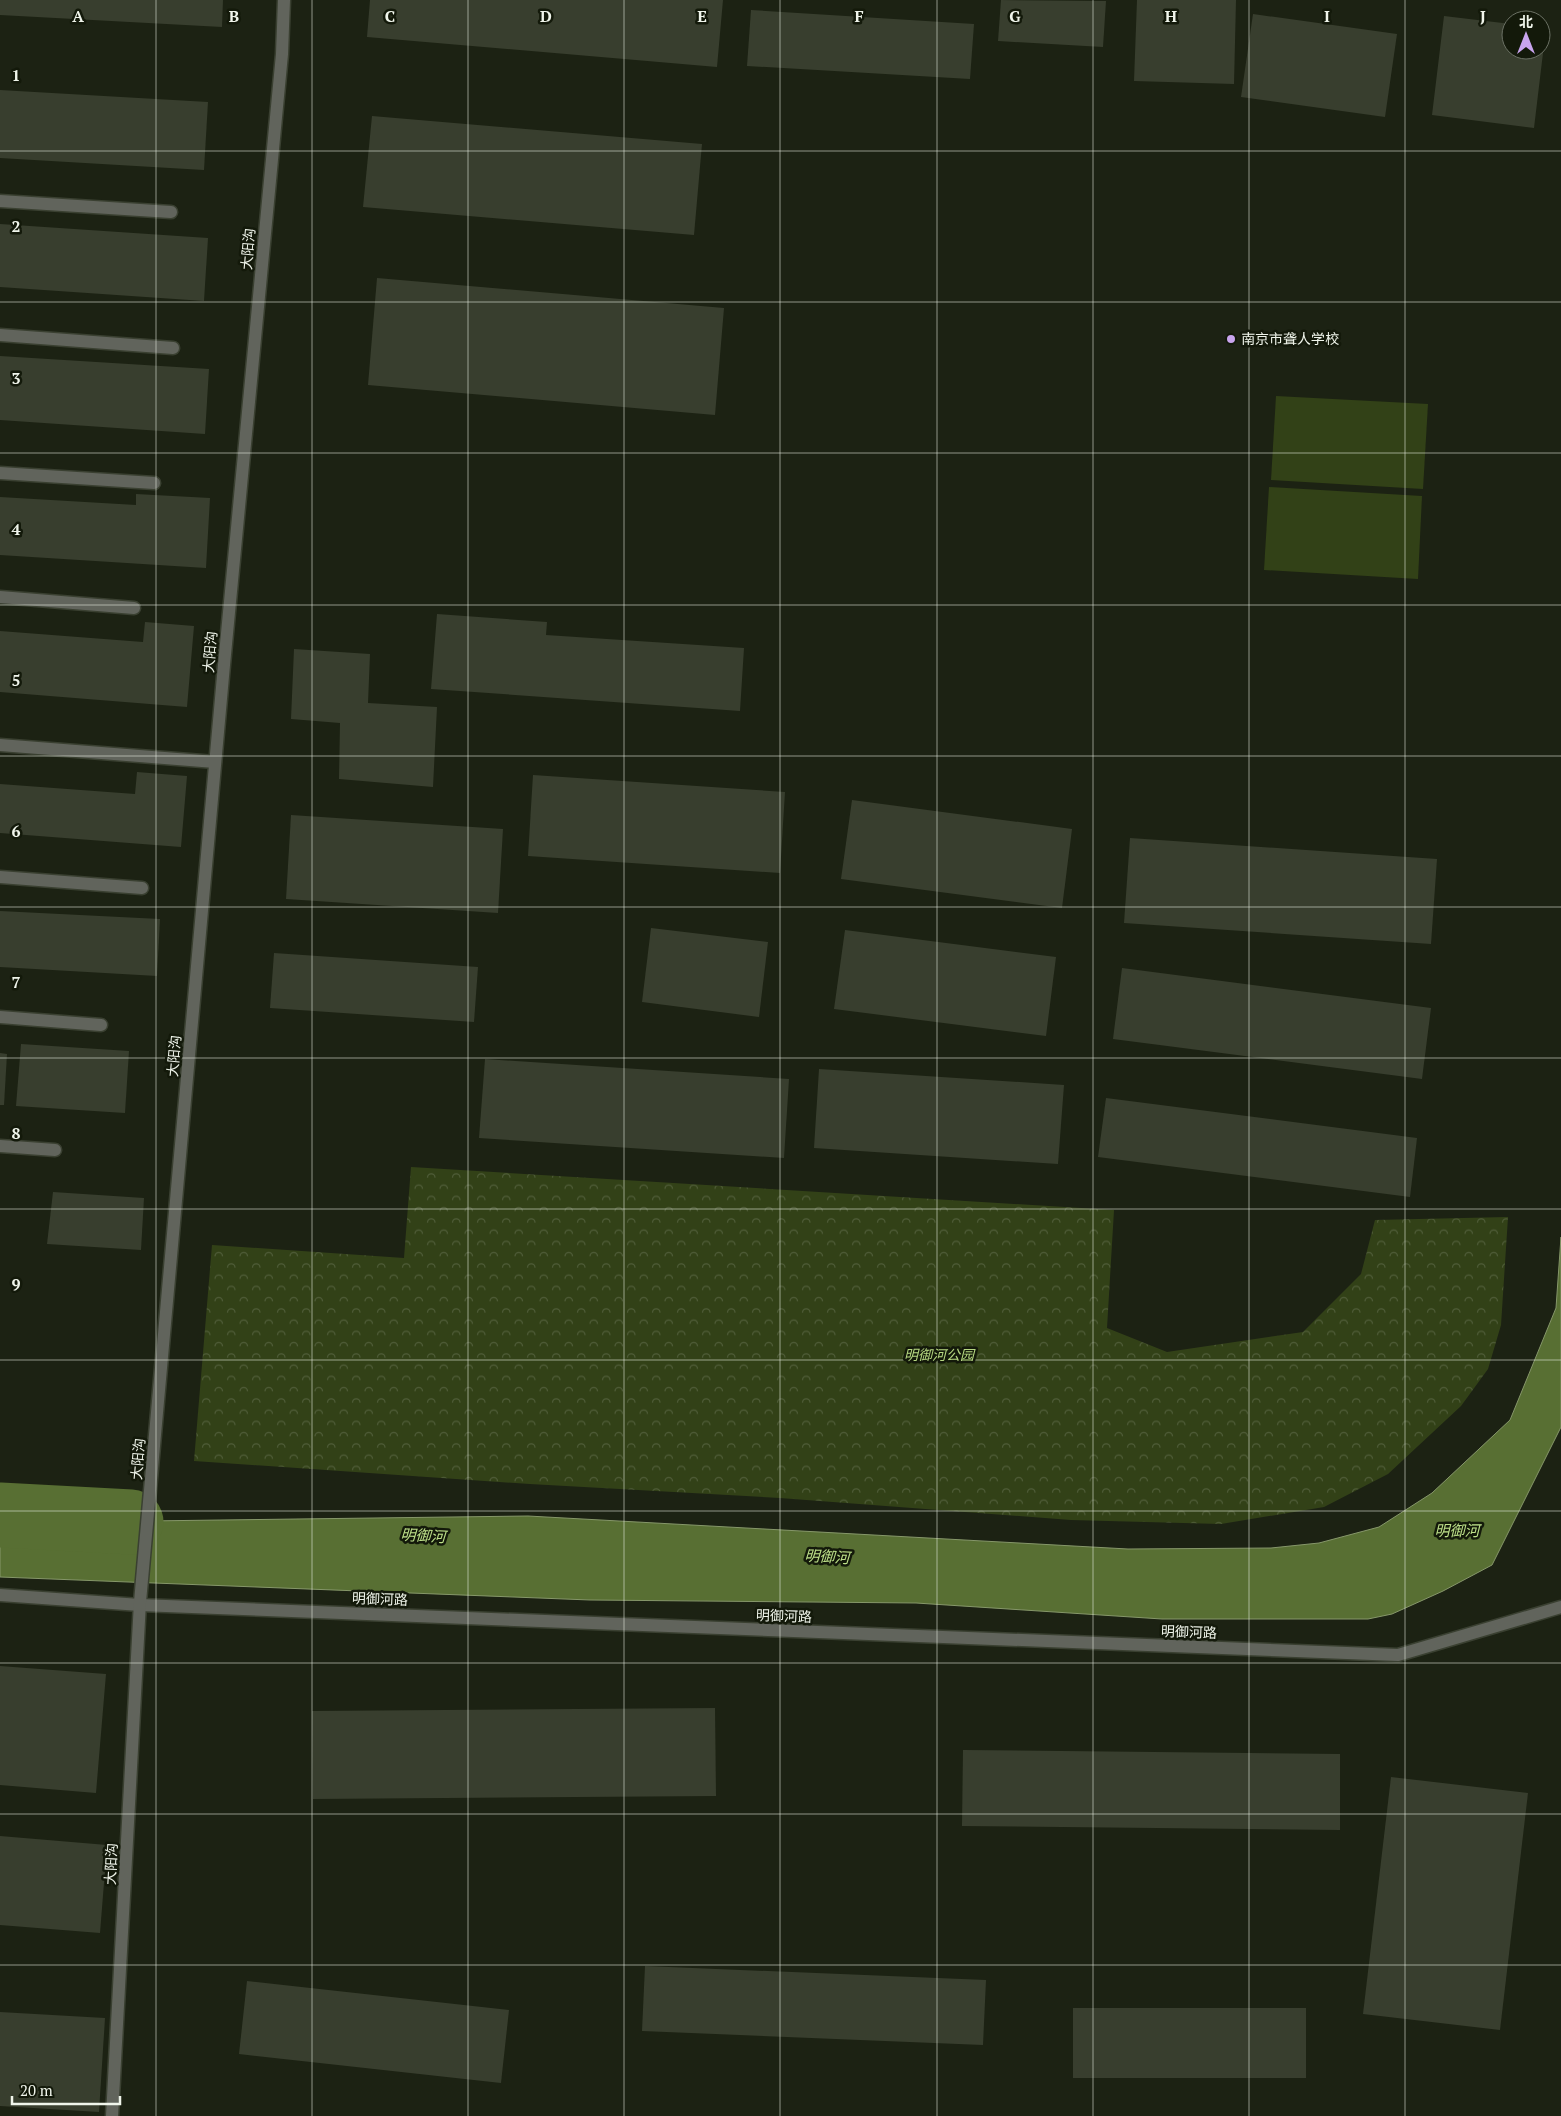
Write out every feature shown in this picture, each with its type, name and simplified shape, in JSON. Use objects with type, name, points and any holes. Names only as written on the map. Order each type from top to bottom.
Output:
[{"type":"street","name":"大阳沟","points":[[112,2116],[140,1604],[215,762],[282,54],[284,0]]},
{"type":"street","points":[[0,201],[171,212]]},
{"type":"street","points":[[0,335],[173,348]]},
{"type":"street","points":[[0,473],[154,483]]},
{"type":"street","points":[[0,597],[134,608]]},
{"type":"street","points":[[0,745],[215,762]]},
{"type":"street","points":[[0,877],[142,888]]},
{"type":"street","points":[[0,1017],[101,1024]]},
{"type":"street","points":[[0,1146],[55,1150]]},
{"type":"street","name":"明御河路","points":[[0,1596],[140,1604],[1398,1655],[1561,1607]]},
{"type":"green space","points":[[1276,396],[1428,404],[1423,489],[1271,480]]},
{"type":"green space","points":[[1269,487],[1422,496],[1418,579],[1264,570]]},
{"type":"green space","name":"明御河公园","points":[[411,1167],[1114,1210],[1107,1328],[1167,1352],[1303,1332],[1361,1274],[1375,1220],[1508,1217],[1501,1325],[1488,1369],[1461,1406],[1388,1474],[1324,1507],[1221,1524],[1071,1520],[780,1498],[530,1484],[194,1461],[212,1245],[404,1258]]},
{"type":"water","name":"明御河","points":[[1561,1237],[1561,1427],[1492,1565],[1443,1591],[1392,1614],[1368,1619],[1162,1619],[916,1603],[590,1600],[0,1577],[0,1516],[145,1521],[528,1516],[1128,1549],[1271,1548],[1319,1543],[1379,1527],[1432,1493],[1510,1420],[1556,1308]]},
{"type":"building","points":[[0,0],[223,0],[222,27],[0,15]]},
{"type":"building","points":[[370,0],[723,0],[717,67],[367,37]]},
{"type":"building","points":[[1001,0],[1106,1],[1103,47],[998,41]]},
{"type":"building","points":[[1137,0],[1236,0],[1234,84],[1134,81]]},
{"type":"building","points":[[751,10],[974,24],[970,79],[747,66]]},
{"type":"building","points":[[1253,14],[1397,34],[1385,117],[1241,97]]},
{"type":"building","points":[[1444,16],[1501,23],[1501,60],[1542,60],[1534,128],[1432,115]]},
{"type":"building","points":[[0,90],[208,102],[204,170],[0,158]]},
{"type":"building","points":[[372,116],[702,144],[694,235],[363,207]]},
{"type":"building","points":[[0,224],[208,238],[204,301],[0,287]]},
{"type":"building","points":[[377,278],[724,308],[715,415],[368,385]]},
{"type":"building","points":[[0,356],[209,369],[205,434],[0,420]]},
{"type":"building","points":[[136,494],[210,498],[206,568],[0,555],[0,497],[136,505]]},
{"type":"building","points":[[437,614],[547,622],[546,635],[744,648],[740,711],[431,689]]},
{"type":"building","points":[[145,622],[194,626],[187,707],[0,692],[0,631],[143,642]]},
{"type":"building","points":[[294,649],[370,654],[368,703],[437,707],[433,787],[339,779],[340,723],[291,719]]},
{"type":"building","points":[[137,772],[187,776],[181,847],[0,833],[0,784],[135,794]]},
{"type":"building","points":[[533,775],[785,792],[780,873],[528,856]]},
{"type":"building","points":[[852,800],[1072,829],[1062,908],[841,879]]},
{"type":"building","points":[[291,815],[503,829],[498,913],[286,899]]},
{"type":"building","points":[[1130,838],[1437,859],[1431,944],[1124,923]]},
{"type":"building","points":[[0,911],[160,919],[157,976],[0,967]]},
{"type":"building","points":[[651,928],[768,942],[759,1017],[642,1002]]},
{"type":"building","points":[[845,930],[1056,957],[1046,1036],[834,1009]]},
{"type":"building","points":[[274,953],[478,967],[474,1022],[270,1008]]},
{"type":"building","points":[[1122,968],[1431,1008],[1422,1079],[1113,1039]]},
{"type":"building","points":[[21,1044],[129,1051],[125,1113],[16,1106]]},
{"type":"building","points":[[0,1053],[7,1054],[4,1105],[0,1105]]},
{"type":"building","points":[[485,1059],[789,1079],[784,1158],[479,1138]]},
{"type":"building","points":[[819,1069],[1064,1085],[1058,1164],[814,1148]]},
{"type":"building","points":[[1106,1098],[1417,1138],[1410,1197],[1098,1157]]},
{"type":"building","points":[[53,1192],[144,1198],[141,1250],[47,1244]]},
{"type":"building","points":[[0,1666],[106,1674],[96,1793],[0,1785]]},
{"type":"building","points":[[715,1708],[716,1796],[313,1799],[312,1711]]},
{"type":"building","points":[[963,1750],[1340,1754],[1340,1830],[962,1826]]},
{"type":"building","points":[[1391,1777],[1528,1793],[1500,2030],[1363,2014]]},
{"type":"building","points":[[0,1836],[107,1845],[100,1933],[0,1925]]},
{"type":"building","points":[[645,1966],[986,1980],[983,2045],[642,2031]]},
{"type":"building","points":[[247,1981],[509,2010],[501,2083],[239,2054]]},
{"type":"building","points":[[1073,2008],[1306,2008],[1306,2078],[1073,2078]]},
{"type":"building","points":[[0,2012],[105,2018],[99,2112],[0,2106]]},
{"type":"waterway","name":"明御河","points":[[0,1515],[131,1522]]},
{"type":"place","name":"南京市聋人学校","points":[[1231,339]]}]
